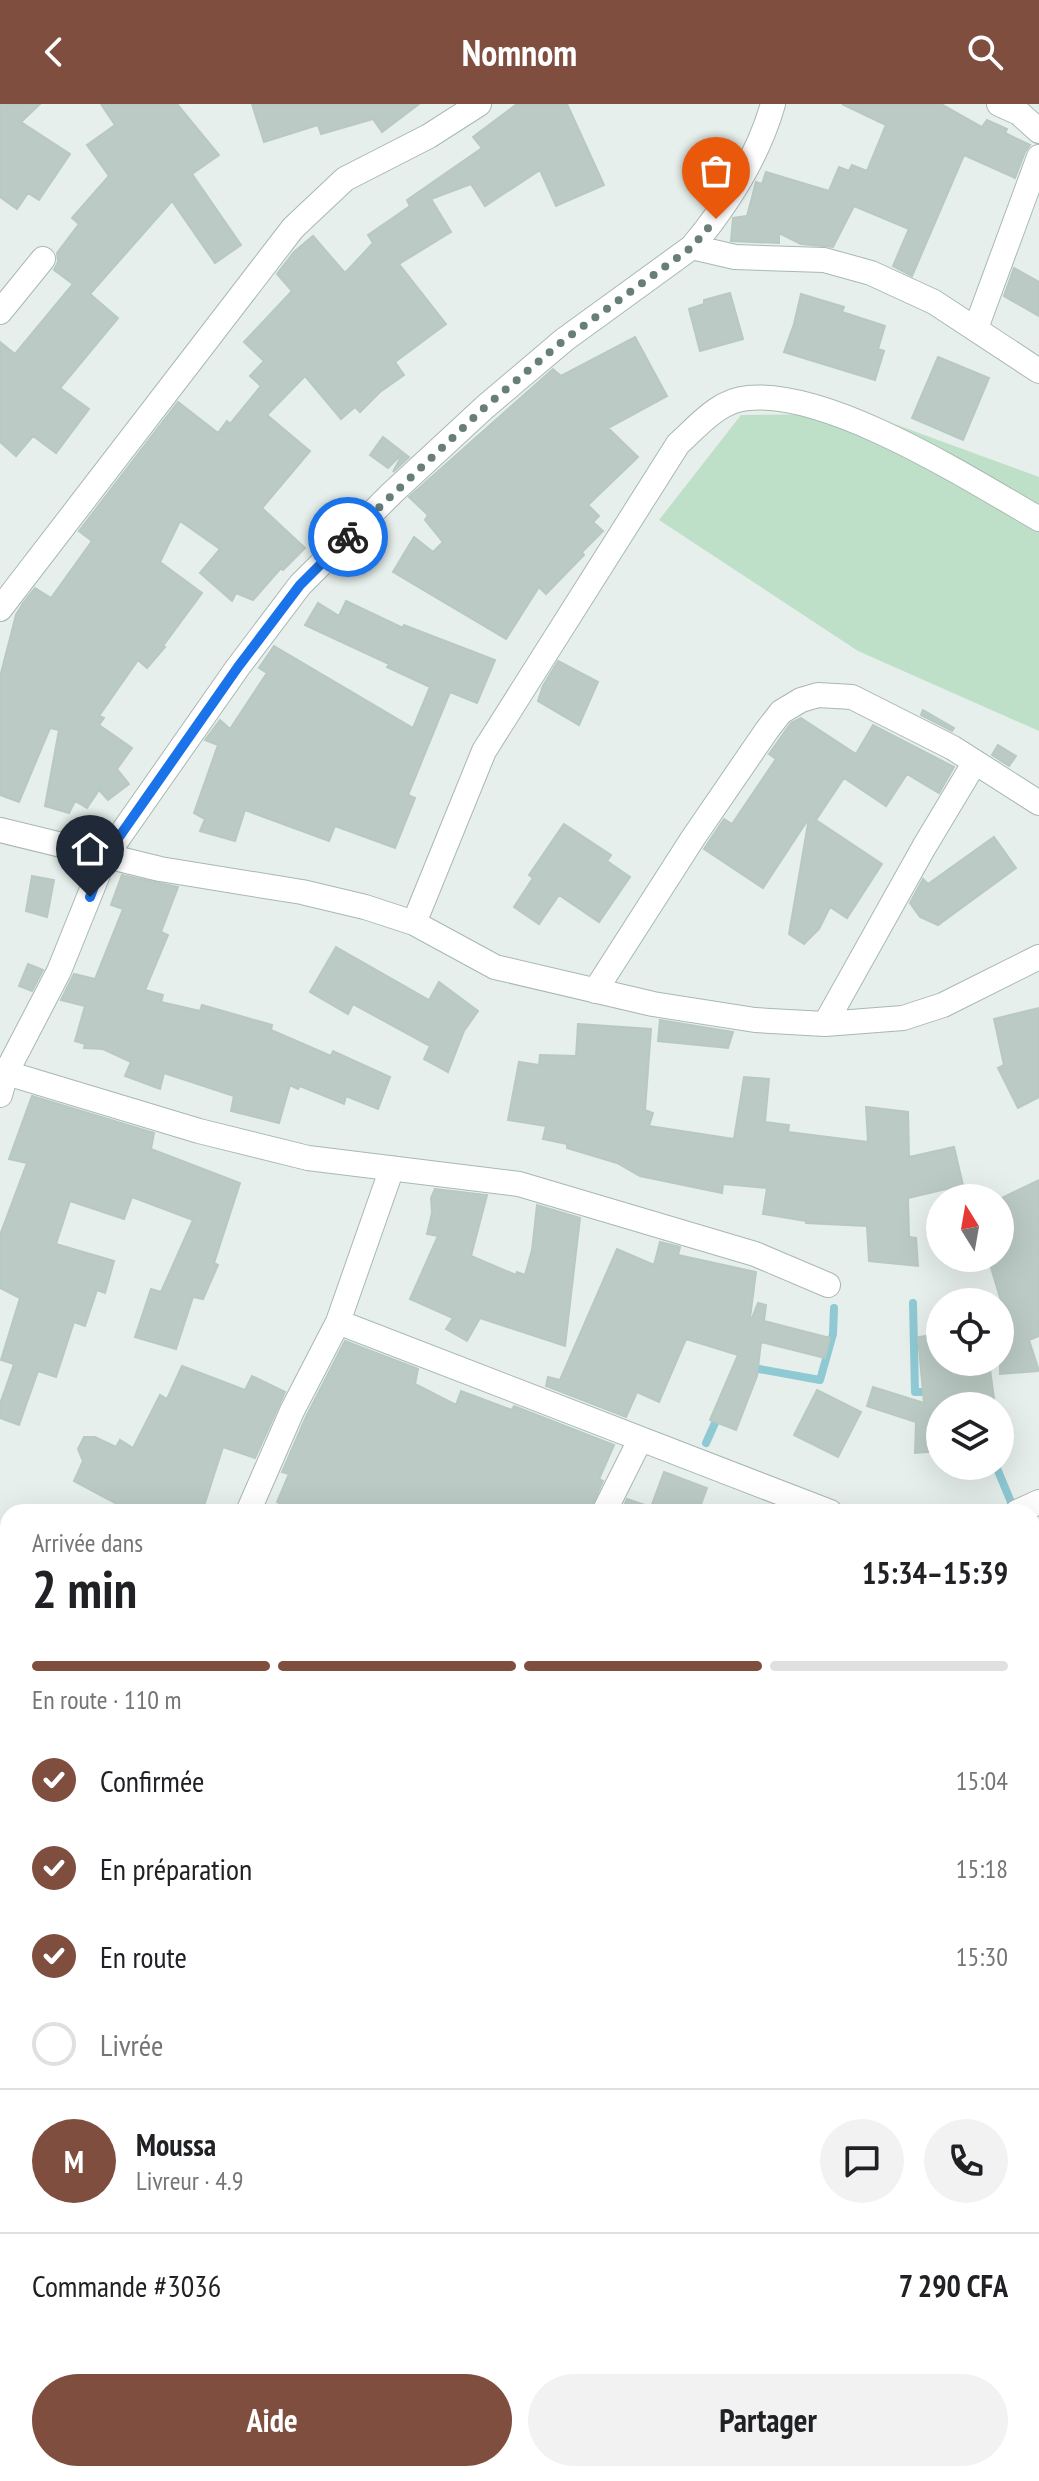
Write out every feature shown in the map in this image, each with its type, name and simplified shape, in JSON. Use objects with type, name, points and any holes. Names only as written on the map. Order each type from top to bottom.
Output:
[{"type":"street","points":[[0,609],[293,228],[345,179],[429,136],[479,104]]},
{"type":"street","points":[[773,104],[755,154],[716,219],[692,247],[564,340],[485,407],[392,493],[300,585],[238,667],[105,857],[59,971],[2,1080],[308,1158],[519,1184],[755,1254],[828,1285]]},
{"type":"street","points":[[999,104],[1019,113],[1039,131]]},
{"type":"street","points":[[976,328],[1039,157]]},
{"type":"street","points":[[692,247],[735,257],[824,260],[871,273],[934,302],[1039,371]]},
{"type":"street","points":[[0,312],[43,259]]},
{"type":"street","points":[[414,923],[484,751],[678,444],[717,409],[747,398],[786,401],[828,411],[927,454],[1039,519]]},
{"type":"street","points":[[595,991],[693,838],[781,712],[801,700],[818,695],[852,697],[953,748],[1039,803]]},
{"type":"street","points":[[825,1024],[975,762]]},
{"type":"street","points":[[0,830],[105,857],[302,892],[365,907],[414,923],[495,967],[595,991],[755,1020],[825,1024],[903,1018],[943,1005],[1039,957]]},
{"type":"street","points":[[251,1504],[292,1411],[338,1322],[392,1168]]},
{"type":"street","points":[[338,1322],[809,1504]]},
{"type":"street","points":[[608,1504],[640,1440]]},
{"type":"green space","points":[[867,414],[1039,477],[1039,731],[858,651],[659,520],[741,415]]},
{"type":"building","points":[[0,104],[40,104],[21,122],[70,154],[39,200],[28,193],[17,209],[0,197]]},
{"type":"building","points":[[101,104],[177,104],[219,155],[192,174],[241,245],[215,263],[172,201],[90,294],[118,318],[60,388],[89,409],[56,453],[33,436],[16,456],[0,442],[0,342],[15,354],[73,284],[54,270],[58,262],[57,253],[79,224],[72,218],[109,176],[87,145],[115,125]]},
{"type":"building","points":[[252,104],[419,104],[382,132],[373,119],[321,134],[318,125],[264,142]]},
{"type":"building","points":[[517,104],[567,104],[604,185],[556,206],[540,170],[485,206],[471,184],[431,199],[451,232],[399,264],[446,324],[395,362],[404,375],[380,392],[360,412],[355,407],[341,419],[305,376],[267,415],[310,451],[262,508],[305,548],[283,570],[281,568],[253,600],[236,593],[232,601],[200,573],[220,549],[180,521],[160,562],[202,593],[165,647],[147,668],[138,660],[99,716],[104,718],[99,725],[132,748],[117,769],[129,784],[108,800],[99,790],[87,808],[75,801],[69,813],[45,806],[59,730],[50,728],[19,802],[0,795],[0,677],[16,615],[23,603],[35,588],[51,598],[92,541],[79,531],[178,402],[218,433],[227,421],[230,424],[261,386],[250,376],[264,361],[244,342],[292,291],[277,274],[294,252],[313,236],[345,273],[373,243],[368,235],[410,206],[407,200],[482,148],[473,137]]},
{"type":"building","points":[[842,104],[941,104],[982,127],[987,120],[1007,129],[1005,133],[1030,145],[1015,178],[964,155],[912,276],[893,266],[909,229],[854,206],[833,247],[801,244],[779,233],[779,243],[731,241],[733,218],[747,216],[756,182],[762,184],[766,172],[829,191],[839,167],[849,171],[852,165],[867,171],[886,125]]},
{"type":"building","points":[[1014,268],[1039,282],[1039,316],[1004,296]]},
{"type":"building","points":[[730,293],[743,339],[700,351],[689,309],[704,304],[704,300]]},
{"type":"building","points":[[801,294],[844,307],[842,312],[885,326],[878,349],[884,351],[875,380],[784,352]]},
{"type":"building","points":[[635,337],[667,396],[608,428],[638,457],[588,505],[599,516],[593,522],[603,531],[546,594],[539,587],[506,639],[393,572],[414,537],[433,552],[443,542],[425,520],[428,515],[409,497],[553,369],[561,376]]},
{"type":"building","points":[[938,357],[989,378],[963,440],[912,418]]},
{"type":"building","points":[[383,437],[409,457],[393,472],[403,453],[388,468],[370,455]]},
{"type":"building","points":[[346,601],[403,628],[404,625],[495,660],[477,703],[450,692],[408,795],[415,798],[395,848],[335,826],[329,841],[245,810],[235,841],[200,831],[205,819],[194,813],[218,745],[205,740],[220,720],[230,729],[267,673],[259,668],[274,646],[413,728],[430,687],[305,625],[318,603],[339,616]]},
{"type":"building","points":[[558,661],[598,682],[579,725],[538,701]]},
{"type":"building","points":[[923,710],[954,728],[952,731],[921,715]]},
{"type":"building","points":[[801,718],[856,754],[873,725],[954,767],[939,793],[907,774],[886,806],[844,778],[816,820],[882,864],[847,918],[830,907],[819,929],[804,944],[789,934],[809,818],[763,888],[704,849],[724,819],[732,824],[776,759],[769,754],[791,723]]},
{"type":"building","points":[[998,745],[1016,756],[1009,766],[992,755]]},
{"type":"building","points":[[564,824],[611,855],[607,861],[630,877],[599,922],[559,895],[539,924],[514,907],[533,878],[529,875]]},
{"type":"building","points":[[994,837],[1016,868],[938,925],[920,917],[910,903],[923,879],[928,884]]},
{"type":"building","points":[[122,875],[178,887],[161,932],[168,935],[145,990],[163,995],[161,1002],[200,1011],[202,1005],[272,1025],[271,1030],[331,1056],[333,1051],[390,1077],[378,1109],[346,1096],[344,1104],[290,1085],[279,1123],[231,1111],[234,1096],[164,1073],[160,1089],[125,1076],[131,1062],[103,1049],[84,1048],[85,1044],[75,1041],[85,1006],[61,1000],[74,974],[95,979],[123,909],[111,905]]},
{"type":"building","points":[[32,876],[54,880],[47,917],[26,911]]},
{"type":"building","points":[[336,947],[429,1000],[439,982],[478,1011],[464,1031],[448,1072],[424,1059],[430,1046],[353,1004],[348,1014],[310,992]]},
{"type":"building","points":[[28,964],[43,970],[32,991],[19,986]]},
{"type":"building","points":[[1039,1008],[1039,1097],[1018,1108],[998,1068],[1004,1065],[994,1019]]},
{"type":"building","points":[[660,1020],[733,1032],[728,1048],[658,1041]]},
{"type":"building","points":[[578,1024],[651,1029],[645,1110],[653,1113],[649,1126],[734,1139],[744,1077],[769,1079],[765,1122],[789,1125],[788,1132],[868,1142],[866,1107],[908,1112],[909,1157],[954,1147],[963,1184],[926,1184],[926,1194],[908,1198],[909,1237],[916,1238],[918,1266],[869,1261],[867,1226],[806,1223],[763,1214],[767,1188],[723,1184],[722,1193],[640,1176],[617,1163],[567,1148],[567,1144],[543,1139],[546,1126],[508,1120],[519,1062],[539,1065],[540,1055],[576,1056]]},
{"type":"building","points":[[32,1096],[154,1133],[151,1149],[240,1183],[214,1263],[218,1265],[203,1299],[193,1297],[176,1349],[135,1337],[151,1289],[161,1292],[193,1220],[132,1197],[124,1219],[70,1201],[56,1244],[114,1261],[105,1293],[97,1290],[85,1326],[74,1322],[56,1377],[38,1371],[19,1425],[0,1418],[0,1404],[14,1364],[1,1360],[20,1298],[0,1288],[0,1235],[27,1163],[9,1159]]},
{"type":"building","points":[[1039,1180],[1039,1336],[1029,1340],[1039,1371],[1014,1373],[1014,1288],[997,1288],[992,1272],[1014,1272],[1014,1192]]},
{"type":"building","points":[[435,1189],[487,1195],[471,1256],[516,1275],[517,1272],[525,1275],[532,1250],[537,1205],[580,1218],[565,1346],[480,1318],[467,1341],[446,1329],[453,1318],[410,1299],[438,1236],[427,1234]]},
{"type":"building","points":[[660,1242],[680,1247],[678,1255],[756,1272],[750,1318],[758,1303],[766,1305],[764,1321],[830,1338],[825,1358],[761,1342],[757,1376],[736,1430],[710,1420],[738,1355],[686,1339],[659,1402],[637,1392],[626,1417],[546,1386],[548,1377],[560,1380],[617,1249],[654,1265]]},
{"type":"building","points":[[926,1336],[926,1376],[991,1376],[993,1392],[926,1392],[926,1452],[915,1453],[916,1422],[867,1406],[873,1387],[924,1403],[918,1337]]},
{"type":"building","points":[[345,1341],[418,1369],[415,1384],[456,1405],[461,1391],[512,1410],[514,1406],[614,1445],[599,1479],[603,1481],[593,1504],[281,1504],[277,1502],[289,1474],[282,1472]]},
{"type":"building","points":[[182,1366],[245,1390],[252,1376],[285,1392],[255,1458],[223,1447],[205,1504],[117,1504],[74,1481],[83,1461],[78,1449],[84,1437],[95,1437],[116,1447],[120,1440],[133,1448],[160,1395],[167,1399]]},
{"type":"building","points":[[817,1390],[861,1412],[838,1457],[794,1435]]},
{"type":"building","points":[[664,1472],[707,1488],[701,1504],[652,1504]]},
{"type":"building","points":[[627,1499],[642,1504],[625,1504]]},
{"type":"waterway","points":[[913,1303],[915,1392],[926,1392]]},
{"type":"waterway","points":[[748,1367],[820,1380],[833,1334],[834,1308]]},
{"type":"waterway","points":[[706,1443],[719,1414]]},
{"type":"waterway","points":[[1002,1480],[1011,1502]]},
{"type":"way so far","points":[[348,537],[485,407],[564,340],[692,247],[716,219]]},
{"type":"route","points":[[90,897],[105,857],[136,817],[238,667],[300,585],[348,537]]}]
